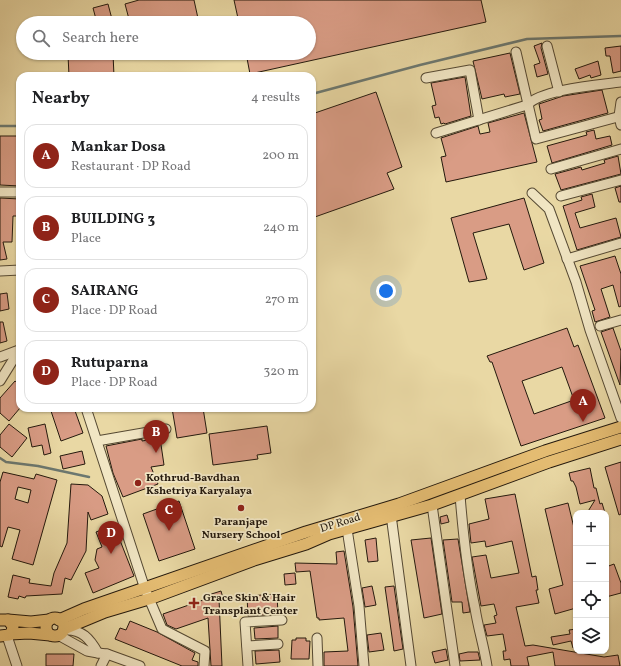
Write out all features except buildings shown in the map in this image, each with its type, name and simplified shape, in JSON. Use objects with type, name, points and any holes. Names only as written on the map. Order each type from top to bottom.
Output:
[{"type":"main road","name":"DP Road","points":[[147,594],[300,534],[399,504],[545,451],[621,427]]},
{"type":"main road","name":"DP Road","points":[[57,628],[84,609],[147,594],[391,515],[432,505],[543,464],[621,439]]},
{"type":"main road","points":[[4,620],[31,622],[57,628]]},
{"type":"main road","points":[[4,620],[13,626],[4,636]]},
{"type":"main road","points":[[4,636],[57,628]]},
{"type":"street","points":[[547,46],[559,92]]},
{"type":"street","points":[[516,52],[536,139],[620,119],[621,102]]},
{"type":"street","points":[[426,78],[470,70],[479,120]]},
{"type":"street","points":[[436,133],[527,105],[533,99],[559,92],[621,82]]},
{"type":"street","points":[[551,169],[621,149]]},
{"type":"street","points":[[561,196],[621,180]]},
{"type":"street","points":[[0,192],[16,192]]},
{"type":"street","points":[[532,193],[549,208],[621,418]]},
{"type":"street","points":[[567,259],[621,243]]},
{"type":"street","points":[[0,271],[16,270]]},
{"type":"street","points":[[600,326],[621,320]]},
{"type":"street","points":[[0,357],[16,351]]},
{"type":"street","points":[[0,381],[16,355]]},
{"type":"street","points":[[87,412],[147,594],[163,631],[205,651],[204,666]]},
{"type":"street","points":[[97,441],[166,429]]},
{"type":"street","points":[[460,495],[464,541],[474,608],[482,637],[487,666]]},
{"type":"street","points":[[432,505],[455,666]]},
{"type":"street","points":[[391,515],[411,666]]},
{"type":"street","points":[[347,529],[359,606],[364,666]]},
{"type":"street","points":[[248,666],[245,622],[282,620]]},
{"type":"street","points":[[57,628],[78,630],[102,654],[101,666]]},
{"type":"street","points":[[57,628],[87,651],[140,666]]},
{"type":"street","points":[[4,636],[17,666]]},
{"type":"street","points":[[317,638],[318,666]]},
{"type":"street","points":[[247,646],[278,644]]},
{"type":"waterway","points":[[316,93],[420,65],[527,39],[621,36]]},
{"type":"waterway","points":[[0,126],[16,126]]},
{"type":"waterway","points":[[0,458],[6,462],[38,466],[89,477]]},
{"type":"place","name":"Mankar Dosa","points":[[583,422]]},
{"type":"place","name":"BUILDING 3","points":[[156,453]]},
{"type":"place","name":"Kothrud-Bavdhan Kshetriya Karyalaya","points":[[138,483]]},
{"type":"place","name":"Paranjape Nursery School","points":[[241,508]]},
{"type":"place","name":"SAIRANG","points":[[169,531]]},
{"type":"place","name":"Rutuparna","points":[[111,554]]},
{"type":"place","name":"Grace Skin & Hair Transplant Center","points":[[194,603]]}]
